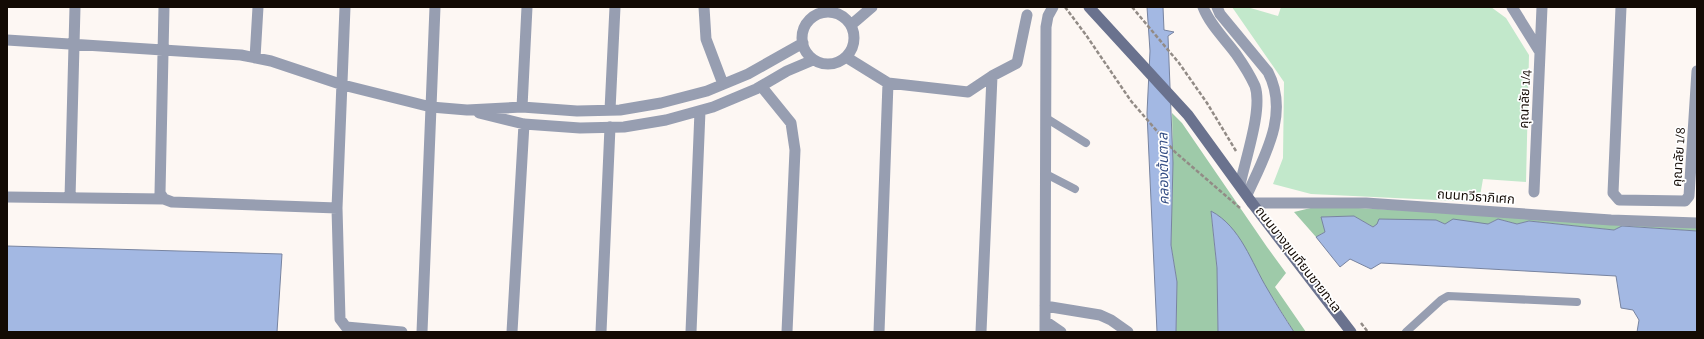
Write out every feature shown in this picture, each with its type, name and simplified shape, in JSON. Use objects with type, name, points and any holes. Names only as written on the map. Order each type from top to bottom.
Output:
[{"type":"main road","name":"ถนนบางขุนเทียนชายทะเล","points":[[1089,7],[1188,115],[1351,332]]},
{"type":"street","points":[[70,198],[75,7]]},
{"type":"street","points":[[164,7],[160,192],[164,199]]},
{"type":"street","points":[[255,58],[258,7]]},
{"type":"street","points":[[345,7],[337,208],[340,319],[346,326],[402,332]]},
{"type":"street","points":[[422,332],[435,7]]},
{"type":"street","points":[[522,107],[527,7]]},
{"type":"street","points":[[610,110],[615,7]]},
{"type":"street","points":[[704,7],[706,39],[723,84]]},
{"type":"street","points":[[851,25],[872,7]]},
{"type":"street","points":[[1053,7],[1048,16],[1046,28],[1045,326],[1061,332]]},
{"type":"street","points":[[1203,7],[1211,24],[1226,41],[1244,66],[1255,87],[1258,108],[1240,185]]},
{"type":"street","points":[[1216,7],[1268,72],[1273,81],[1276,93],[1277,110],[1272,139],[1250,199]]},
{"type":"street","points":[[1512,7],[1540,52]]},
{"type":"street","name":"คุณาลัย 1/4","points":[[1534,192],[1542,7]]},
{"type":"street","name":"คุณาลัย 1/8","points":[[1621,7],[1613,193],[1619,200],[1685,201],[1689,196],[1697,71]]},
{"type":"street","points":[[813,11],[839,14],[846,18],[851,25],[854,33],[852,50],[839,62],[831,64],[822,63],[813,60],[807,53],[803,43],[804,29],[813,11]]},
{"type":"street","points":[[846,57],[888,83],[968,92],[992,76],[1017,63],[1026,15]]},
{"type":"street","points":[[7,40],[74,43],[241,55],[271,61],[343,85],[431,107],[467,110],[522,107],[577,112],[610,110],[661,103],[707,91],[748,74],[803,43]]},
{"type":"street","points":[[467,110],[524,124],[580,128],[624,127],[666,120],[713,107],[761,86],[813,60]]},
{"type":"street","points":[[981,332],[992,76]]},
{"type":"street","points":[[879,332],[888,83]]},
{"type":"street","points":[[761,86],[791,123],[795,150],[787,332]]},
{"type":"street","points":[[691,332],[700,111]]},
{"type":"street","points":[[512,332],[524,124]]},
{"type":"street","points":[[601,332],[610,127]]},
{"type":"street","points":[[7,197],[164,199],[172,202],[337,208]]},
{"type":"street","name":"ถนนทวีธาภิเศก","points":[[1250,199],[1366,203],[1611,220],[1697,223]]},
{"type":"street","points":[[1045,306],[1100,315],[1111,320],[1128,332]]},
{"type":"lane","points":[[1046,118],[1086,143]]},
{"type":"lane","points":[[1046,174],[1075,189]]},
{"type":"lane","points":[[1406,332],[1441,300],[1448,296],[1577,302]]},
{"type":"path","name":"ถนนบางขุนเทียนชายทะเล","points":[[1065,7],[1131,101],[1175,152],[1243,210]]},
{"type":"path","points":[[1132,7],[1144,19],[1179,63],[1208,103],[1230,140]]},
{"type":"green space","points":[[1232,7],[1247,7],[1278,16],[1281,7],[1491,7],[1506,18],[1529,55],[1526,182],[1483,179],[1479,202],[1311,194],[1273,184],[1283,158],[1284,82]]},
{"type":"green space","points":[[1172,113],[1182,123],[1286,273],[1275,287],[1306,332],[1294,332],[1267,289],[1211,212],[1217,268],[1218,332],[1176,332],[1177,282],[1171,245],[1173,163]]},
{"type":"green space","points":[[1319,206],[1697,225],[1697,231],[1622,226],[1614,230],[1529,221],[1517,224],[1498,219],[1488,224],[1445,224],[1436,220],[1377,225],[1373,227],[1354,216],[1322,217],[1325,232],[1316,237],[1294,212]]},
{"type":"water","name":"คลองต้นตาล","points":[[1147,7],[1163,7],[1164,30],[1174,32],[1168,36],[1173,163],[1171,245],[1177,282],[1176,332],[1157,332],[1147,113],[1150,51]]},
{"type":"water","points":[[1211,211],[1230,226],[1238,236],[1271,295],[1294,332],[1218,332],[1217,268]]},
{"type":"water","points":[[1354,216],[1373,227],[1377,224],[1379,219],[1436,220],[1445,224],[1453,219],[1488,224],[1498,219],[1517,224],[1529,221],[1614,230],[1622,226],[1697,231],[1697,332],[1637,332],[1639,320],[1633,310],[1621,308],[1616,276],[1381,263],[1371,269],[1350,259],[1340,267],[1316,237],[1325,232],[1321,217]]},
{"type":"water","points":[[7,246],[282,254],[277,332],[7,332]]}]
